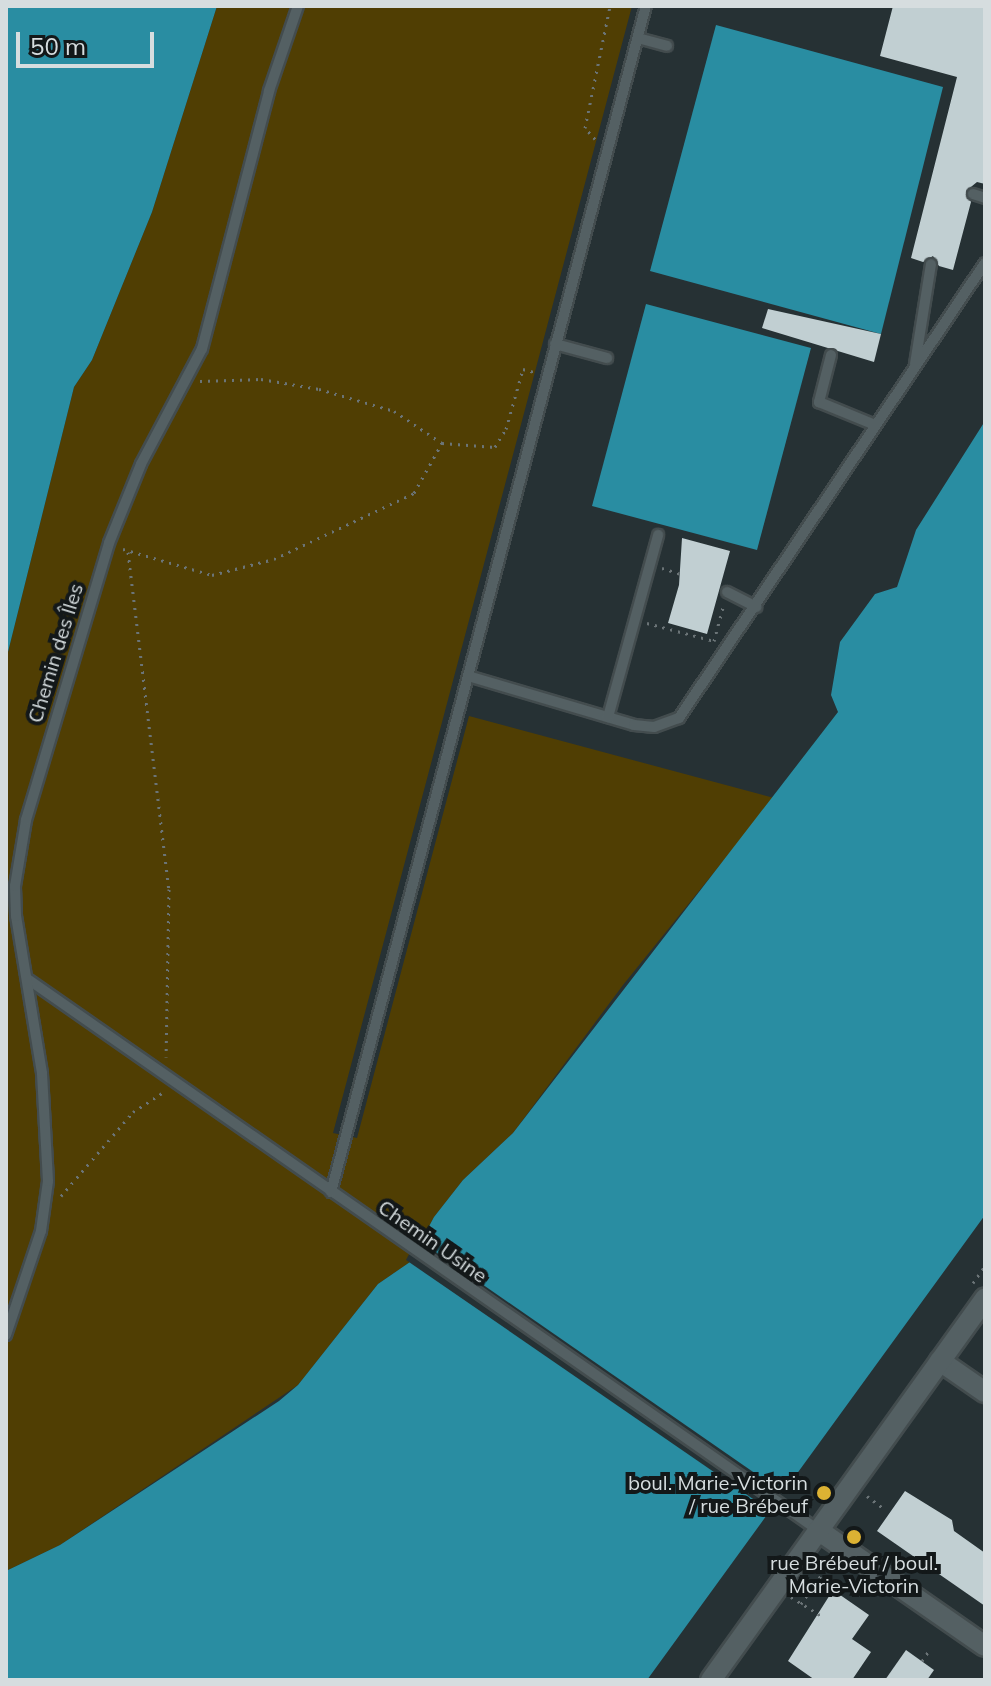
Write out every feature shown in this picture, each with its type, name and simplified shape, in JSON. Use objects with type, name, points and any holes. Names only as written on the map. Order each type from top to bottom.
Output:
[{"type":"street","points":[[711,1680],[985,1298]]},
{"type":"street","points":[[940,1361],[985,1392]]},
{"type":"street","points":[[818,1530],[985,1646]]},
{"type":"lane","name":"Chemin des Îles","points":[[6,1335],[41,1231],[48,1181],[42,1073],[16,916],[17,860],[52,720],[109,543],[141,464],[206,335],[269,91],[298,6]]},
{"type":"lane","points":[[331,1192],[646,6]]},
{"type":"lane","points":[[638,38],[667,46]]},
{"type":"lane","points":[[973,194],[985,198]]},
{"type":"lane","points":[[468,676],[608,717],[654,727],[679,718],[985,263]]},
{"type":"lane","points":[[915,366],[931,264]]},
{"type":"lane","points":[[555,344],[607,358]]},
{"type":"lane","points":[[831,355],[819,402],[875,425]]},
{"type":"lane","points":[[608,717],[658,535]]},
{"type":"lane","points":[[727,592],[756,607]]},
{"type":"lane","name":"Chemin Usine","points":[[29,980],[818,1530]]},
{"type":"path","points":[[609,143],[592,139],[585,128],[610,6]]},
{"type":"path","points":[[179,390],[226,377],[319,389],[394,411],[442,443],[495,447],[506,429],[523,369],[547,375]]},
{"type":"path","points":[[109,543],[212,575],[274,559],[414,493],[442,443]]},
{"type":"path","points":[[128,551],[169,889],[168,1077]]},
{"type":"path","points":[[662,568],[681,574]]},
{"type":"path","points":[[651,624],[714,641],[727,592]]},
{"type":"path","points":[[60,1198],[133,1112],[181,1086]]},
{"type":"path","points":[[862,1492],[883,1508]]},
{"type":"path","points":[[801,1604],[832,1560]]},
{"type":"path","points":[[788,1595],[822,1616]]},
{"type":"path","points":[[922,1661],[930,1649]]},
{"type":"shaded area","points":[[217,6],[632,6],[333,1133],[357,1138],[469,716],[774,798],[623,985],[513,1133],[463,1180],[434,1217],[410,1262],[378,1284],[298,1385],[60,1545],[6,1571],[6,660],[74,387],[92,360],[152,212]]},
{"type":"water","points":[[6,6],[217,6],[152,212],[92,360],[74,387],[6,660]]},
{"type":"water","points":[[716,25],[943,87],[881,334],[650,271]]},
{"type":"water","points":[[646,304],[811,348],[757,550],[592,506]]},
{"type":"water","points":[[985,421],[985,1215],[647,1680],[6,1680],[6,1571],[60,1545],[279,1401],[298,1385],[378,1284],[410,1262],[434,1217],[463,1180],[513,1133],[838,712],[831,695],[840,642],[875,594],[897,587],[916,530]]},
{"type":"pier","points":[[417,1239],[785,1494],[772,1512],[406,1260]]},
{"type":"building","points":[[893,6],[985,6],[985,184],[977,182],[966,191],[971,202],[953,270],[939,266],[933,256],[923,262],[911,258],[957,77],[880,56]]},
{"type":"building","points":[[768,309],[881,334],[874,362],[762,328]]},
{"type":"building","points":[[682,538],[730,551],[707,634],[668,623],[679,585]]},
{"type":"building","points":[[905,1491],[952,1520],[954,1531],[985,1553],[985,1606],[877,1531]]},
{"type":"building","points":[[833,1590],[869,1615],[852,1639],[871,1652],[852,1680],[815,1680],[788,1661]]},
{"type":"building","points":[[906,1650],[934,1670],[927,1680],[885,1680]]},
{"type":"place","name":"boul. Marie-Victorin / rue Brébeuf","points":[[824,1493]]},
{"type":"place","name":"rue Brébeuf / boul. Marie-Victorin","points":[[854,1537]]}]
